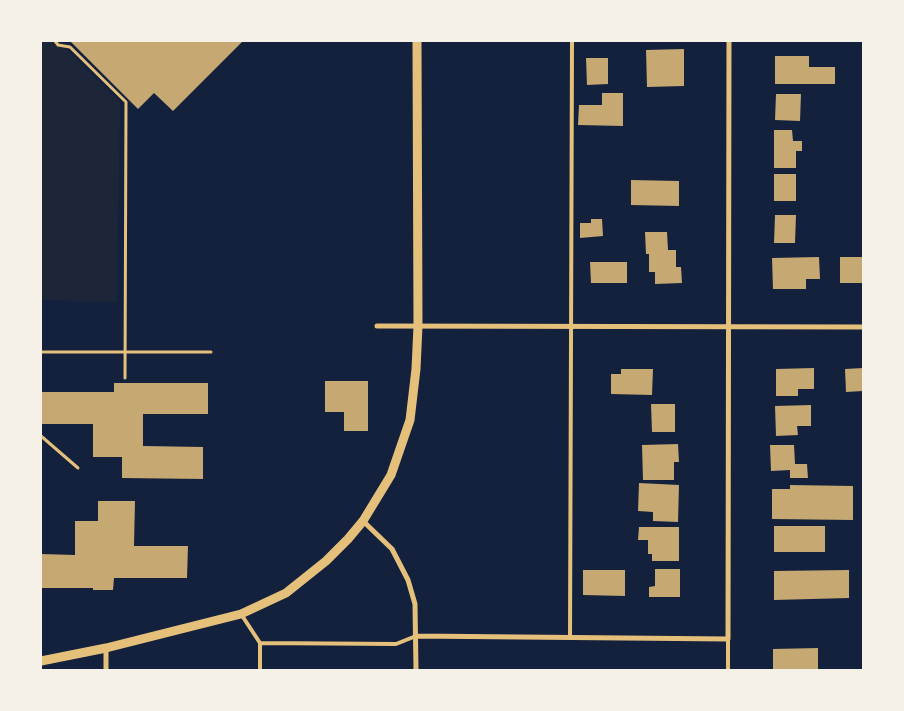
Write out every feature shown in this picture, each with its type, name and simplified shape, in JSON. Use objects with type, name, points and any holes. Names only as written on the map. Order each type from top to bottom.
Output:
[{"type":"street","points":[[41,661],[106,648],[241,614],[286,593],[326,561],[363,520],[391,475],[410,420],[416,369],[418,326],[417,41]]},
{"type":"street","points":[[416,636],[728,639],[729,41]]},
{"type":"street","points":[[378,326],[863,327]]},
{"type":"street","points":[[363,520],[392,550],[408,580],[415,604],[416,670]]},
{"type":"street","points":[[106,648],[106,670]]},
{"type":"lane","points":[[570,638],[572,41]]},
{"type":"lane","points":[[241,614],[260,644],[260,670]]},
{"type":"lane","points":[[260,644],[396,644],[416,636]]},
{"type":"lane","points":[[728,639],[728,670]]},
{"type":"path","points":[[54,41],[58,45],[70,46],[126,102],[125,378]]},
{"type":"path","points":[[41,352],[211,352]]},
{"type":"path","points":[[41,436],[78,468]]},
{"type":"shaded area","points":[[41,41],[58,41],[120,102],[117,302],[41,300]]},
{"type":"building","points":[[70,41],[243,41],[173,111],[154,93],[138,109]]},
{"type":"building","points":[[684,49],[684,86],[647,87],[646,50]]},
{"type":"building","points":[[775,56],[809,56],[809,67],[835,67],[835,84],[775,84]]},
{"type":"building","points":[[586,58],[608,58],[608,84],[587,85]]},
{"type":"building","points":[[602,93],[623,93],[623,126],[578,125],[579,105],[602,105]]},
{"type":"building","points":[[776,94],[801,94],[800,121],[775,120]]},
{"type":"building","points":[[774,130],[792,130],[793,141],[802,141],[802,151],[796,151],[796,168],[774,168]]},
{"type":"building","points":[[774,174],[796,174],[796,201],[774,201]]},
{"type":"building","points":[[631,180],[679,181],[679,206],[631,205]]},
{"type":"building","points":[[775,215],[796,215],[795,243],[774,243]]},
{"type":"building","points":[[591,219],[602,219],[603,236],[580,238],[580,223],[591,223]]},
{"type":"building","points":[[645,232],[667,232],[668,250],[676,250],[676,267],[681,267],[682,283],[655,284],[655,272],[649,272],[649,254],[646,254]]},
{"type":"building","points":[[819,257],[820,279],[806,279],[806,289],[773,289],[772,258]]},
{"type":"building","points":[[840,257],[863,257],[863,283],[840,283]]},
{"type":"building","points":[[590,262],[627,262],[627,283],[591,283]]},
{"type":"building","points":[[814,368],[814,389],[798,389],[798,396],[776,396],[776,369]]},
{"type":"building","points":[[863,368],[863,391],[846,392],[845,369]]},
{"type":"building","points":[[621,369],[653,369],[652,395],[611,394],[611,374],[621,374]]},
{"type":"building","points":[[325,381],[368,381],[368,431],[344,431],[344,412],[325,412]]},
{"type":"building","points":[[114,383],[208,383],[208,414],[143,414],[143,446],[203,447],[203,479],[122,478],[122,457],[93,457],[93,424],[41,424],[41,392],[114,392]]},
{"type":"building","points":[[651,404],[675,404],[675,432],[652,432]]},
{"type":"building","points":[[811,405],[811,426],[797,426],[798,435],[776,436],[775,406]]},
{"type":"building","points":[[678,444],[679,462],[674,462],[674,480],[643,480],[642,445]]},
{"type":"building","points":[[770,445],[794,445],[795,464],[807,464],[808,478],[790,478],[790,470],[771,471]]},
{"type":"building","points":[[639,483],[679,485],[678,522],[653,521],[653,512],[638,511]]},
{"type":"building","points":[[790,485],[853,486],[853,520],[772,519],[772,489],[790,489]]},
{"type":"building","points":[[98,501],[135,501],[134,546],[188,546],[187,578],[114,578],[113,590],[41,588],[41,554],[75,555],[75,521],[98,521]]},
{"type":"building","points":[[774,526],[825,526],[825,552],[774,552]]},
{"type":"building","points":[[639,527],[679,527],[679,561],[652,561],[652,554],[648,554],[648,540],[638,540]]},
{"type":"building","points":[[655,569],[680,569],[680,597],[649,597],[649,587],[655,586]]},
{"type":"building","points":[[583,570],[625,570],[625,596],[583,595]]},
{"type":"building","points":[[849,570],[849,598],[774,600],[774,571]]},
{"type":"building","points":[[818,648],[818,670],[773,670],[773,649]]}]
